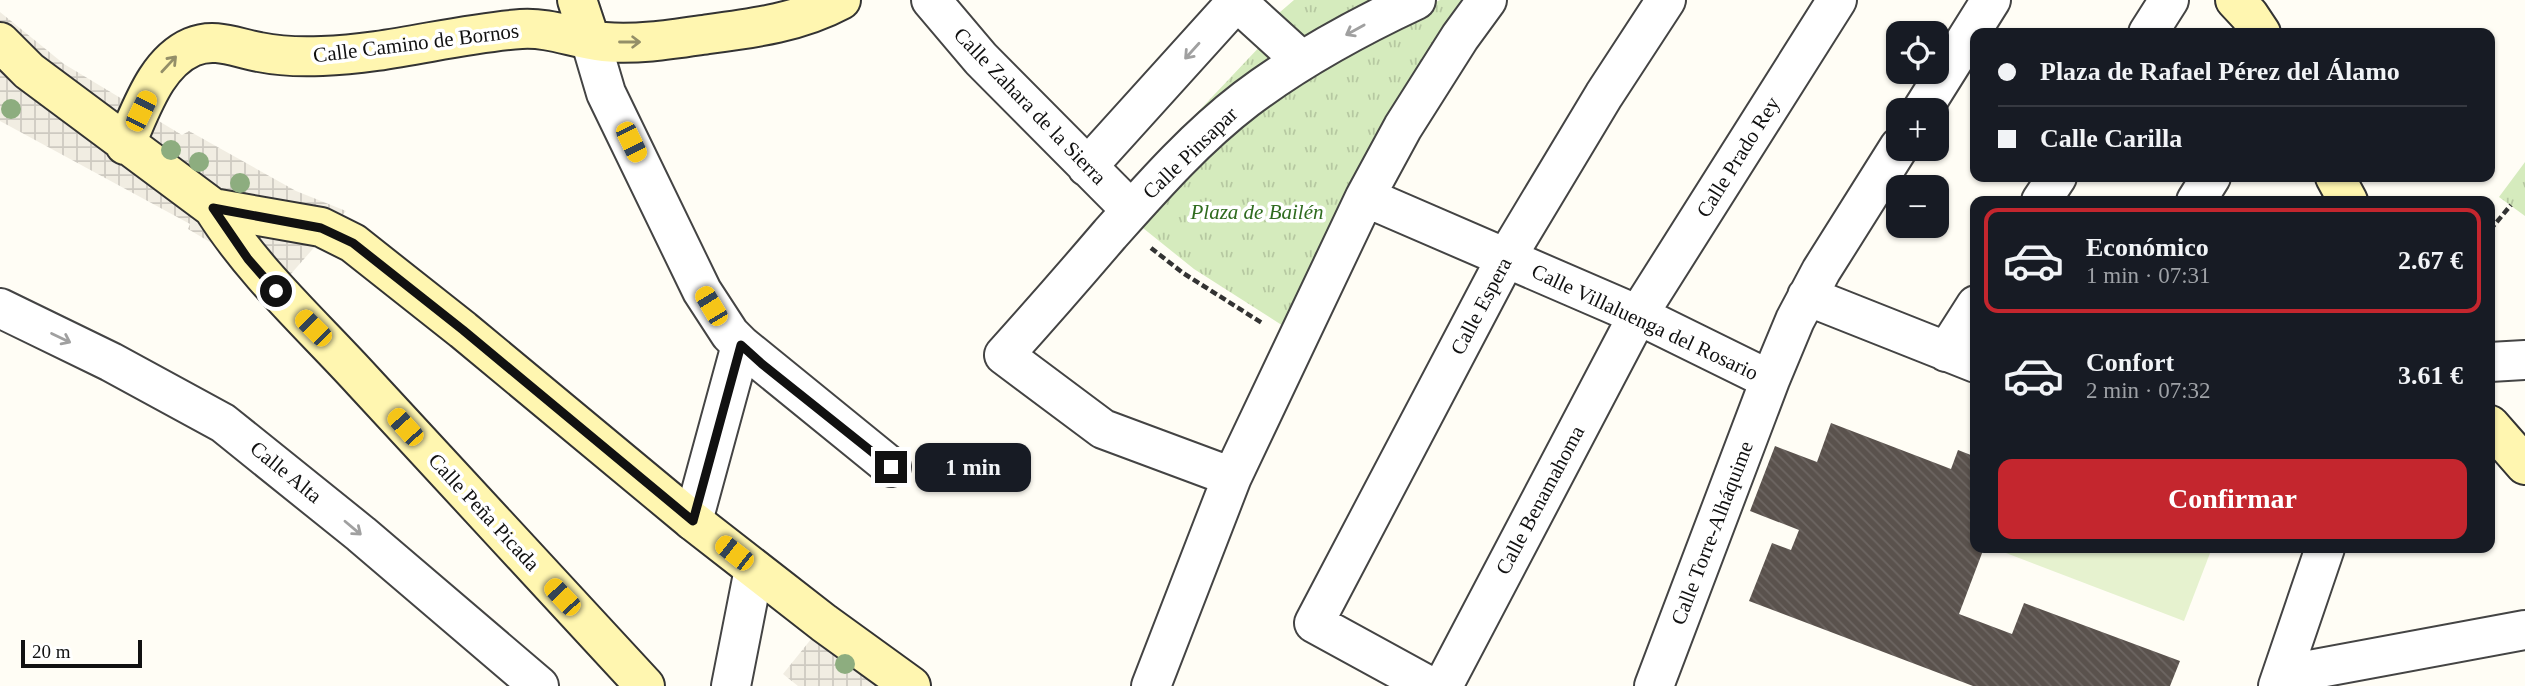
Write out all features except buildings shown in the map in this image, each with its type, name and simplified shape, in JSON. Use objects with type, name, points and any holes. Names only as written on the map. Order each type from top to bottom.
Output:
[{"type":"street","points":[[577,0],[606,93],[702,291],[730,334],[762,364],[891,467]]},
{"type":"street","name":"Calle Camino de Bornos","points":[[125,145],[166,65],[192,46],[209,42],[225,43],[259,52],[324,56],[456,36],[524,29],[547,30],[590,40],[643,42],[753,28],[807,16],[841,0]]},
{"type":"street","name":"Calle Zahara de la Sierra","points":[[931,0],[981,59],[1087,167],[1126,216]]},
{"type":"street","name":"Calle Pinsapar","points":[[1232,477],[1103,429],[1004,355],[1126,216],[1207,133],[1244,101],[1301,60],[1416,0]]},
{"type":"street","points":[[1150,686],[1232,477],[1365,197],[1403,127],[1460,37],[1487,0]]},
{"type":"street","name":"Calle Espera","points":[[1429,686],[1314,623],[1506,258],[1604,95],[1666,0]]},
{"type":"street","name":"Calle Prado Rey","points":[[1638,315],[1838,0]]},
{"type":"street","points":[[1973,28],[1991,0]]},
{"type":"street","points":[[2151,28],[2169,0]]},
{"type":"street","points":[[2235,0],[2258,28]]},
{"type":"street","points":[[1087,167],[1237,1],[1301,60]]},
{"type":"street","points":[[1930,98],[1970,33]]},
{"type":"street","points":[[0,42],[15,69],[213,208],[321,228],[353,243],[693,521],[911,686]]},
{"type":"street","name":"Calle Torre-Alháquime","points":[[1654,686],[1770,380],[1807,296],[1890,161]]},
{"type":"street","name":"Calle Villaluenga del Rosario","points":[[1365,197],[1638,315],[1770,380]]},
{"type":"street","name":"Calle Peña Picada","points":[[213,208],[231,237],[265,278],[340,355],[645,686]]},
{"type":"street","points":[[265,278],[269,261],[278,247],[294,235],[321,228]]},
{"type":"street","points":[[1807,296],[1961,358],[1970,326]]},
{"type":"street","name":"Calle Alta","points":[[0,308],[133,373],[223,423],[361,534],[538,686]]},
{"type":"street","name":"Calle Benamahoma","points":[[1443,686],[1638,315]]},
{"type":"street","points":[[693,521],[741,345]]},
{"type":"street","points":[[2495,362],[2525,360]]},
{"type":"street","points":[[2495,431],[2525,465]]},
{"type":"street","points":[[2280,681],[2323,553]]},
{"type":"street","points":[[731,686],[754,569]]},
{"type":"street","points":[[2280,681],[2525,630]]},
{"type":"path","points":[[2495,224],[2511,205]]},
{"type":"path","points":[[1126,216],[1183,274],[1296,343]]},
{"type":"green space","points":[[1294,0],[1394,0],[1302,49],[1272,19]]},
{"type":"green space","name":"Plaza de Bailén","points":[[1440,0],[1475,0],[1291,331],[1194,269],[1133,220],[1232,125],[1371,33]]},
{"type":"green space","points":[[1265,41],[1286,60],[1127,187]]},
{"type":"green space","points":[[2525,162],[2525,216],[2499,197]]},
{"type":"green space","points":[[2006,553],[2210,553],[2184,621]]},
{"type":"shaded area","points":[[0,12],[64,64],[182,135],[189,131],[296,191],[346,211],[276,291],[235,257],[188,229],[190,224],[0,121]]},
{"type":"shaded area","points":[[824,623],[911,686],[798,686],[783,674]]},
{"type":"route","points":[[276,291],[231,237],[213,208],[321,228],[353,243],[463,330],[693,521],[741,345],[891,467]]}]
